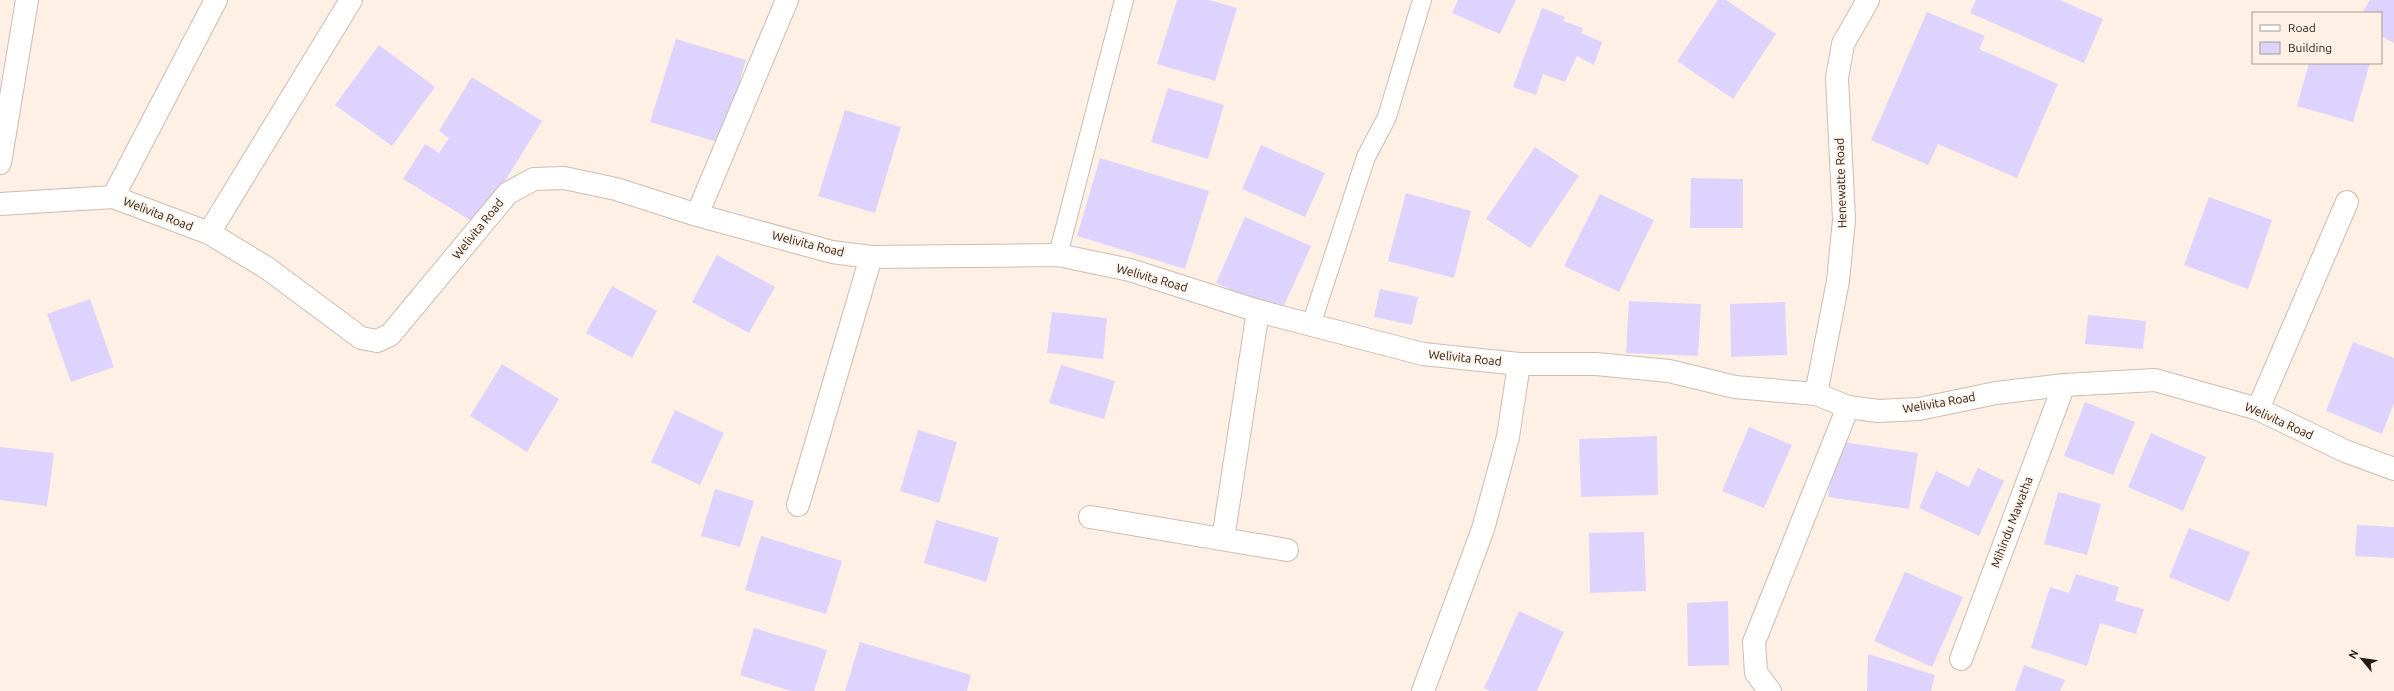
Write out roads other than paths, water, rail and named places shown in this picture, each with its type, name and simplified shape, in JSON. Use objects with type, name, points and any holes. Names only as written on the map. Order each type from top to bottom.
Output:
[{"type":"street","points":[[0,163],[27,0]]},
{"type":"street","points":[[113,197],[216,0]]},
{"type":"street","points":[[209,233],[351,0]]},
{"type":"street","points":[[697,215],[787,0]]},
{"type":"street","name":"Henewatte Road","points":[[1816,394],[1838,281],[1844,220],[1837,78],[1843,44],[1868,0]]},
{"type":"street","name":"Welivita Road","points":[[0,204],[113,197],[209,233],[268,268],[361,338],[377,340],[390,335],[508,193],[534,179],[564,178],[616,189],[697,215],[832,252],[872,257],[1058,255],[1130,270],[1258,311],[1423,354],[1519,364],[1596,364],[1669,371],[1735,387],[1816,394],[1848,407],[1900,411],[1996,393],[2064,385],[2155,380],[2258,409],[2344,451],[2394,469]]},
{"type":"street","points":[[2258,409],[2347,202]]},
{"type":"street","points":[[798,505],[872,257]]},
{"type":"street","points":[[1223,539],[1258,311]]},
{"type":"street","points":[[1423,691],[1483,529],[1508,437],[1519,364]]},
{"type":"street","name":"Mihindu Mawatha","points":[[1961,659],[2064,385]]},
{"type":"street","points":[[1770,691],[1756,673],[1754,642],[1848,407]]},
{"type":"street","points":[[1090,517],[1287,550]]},
{"type":"lane","points":[[1058,255],[1124,0]]},
{"type":"lane","points":[[1311,325],[1366,157],[1387,117],[1422,0]]}]
